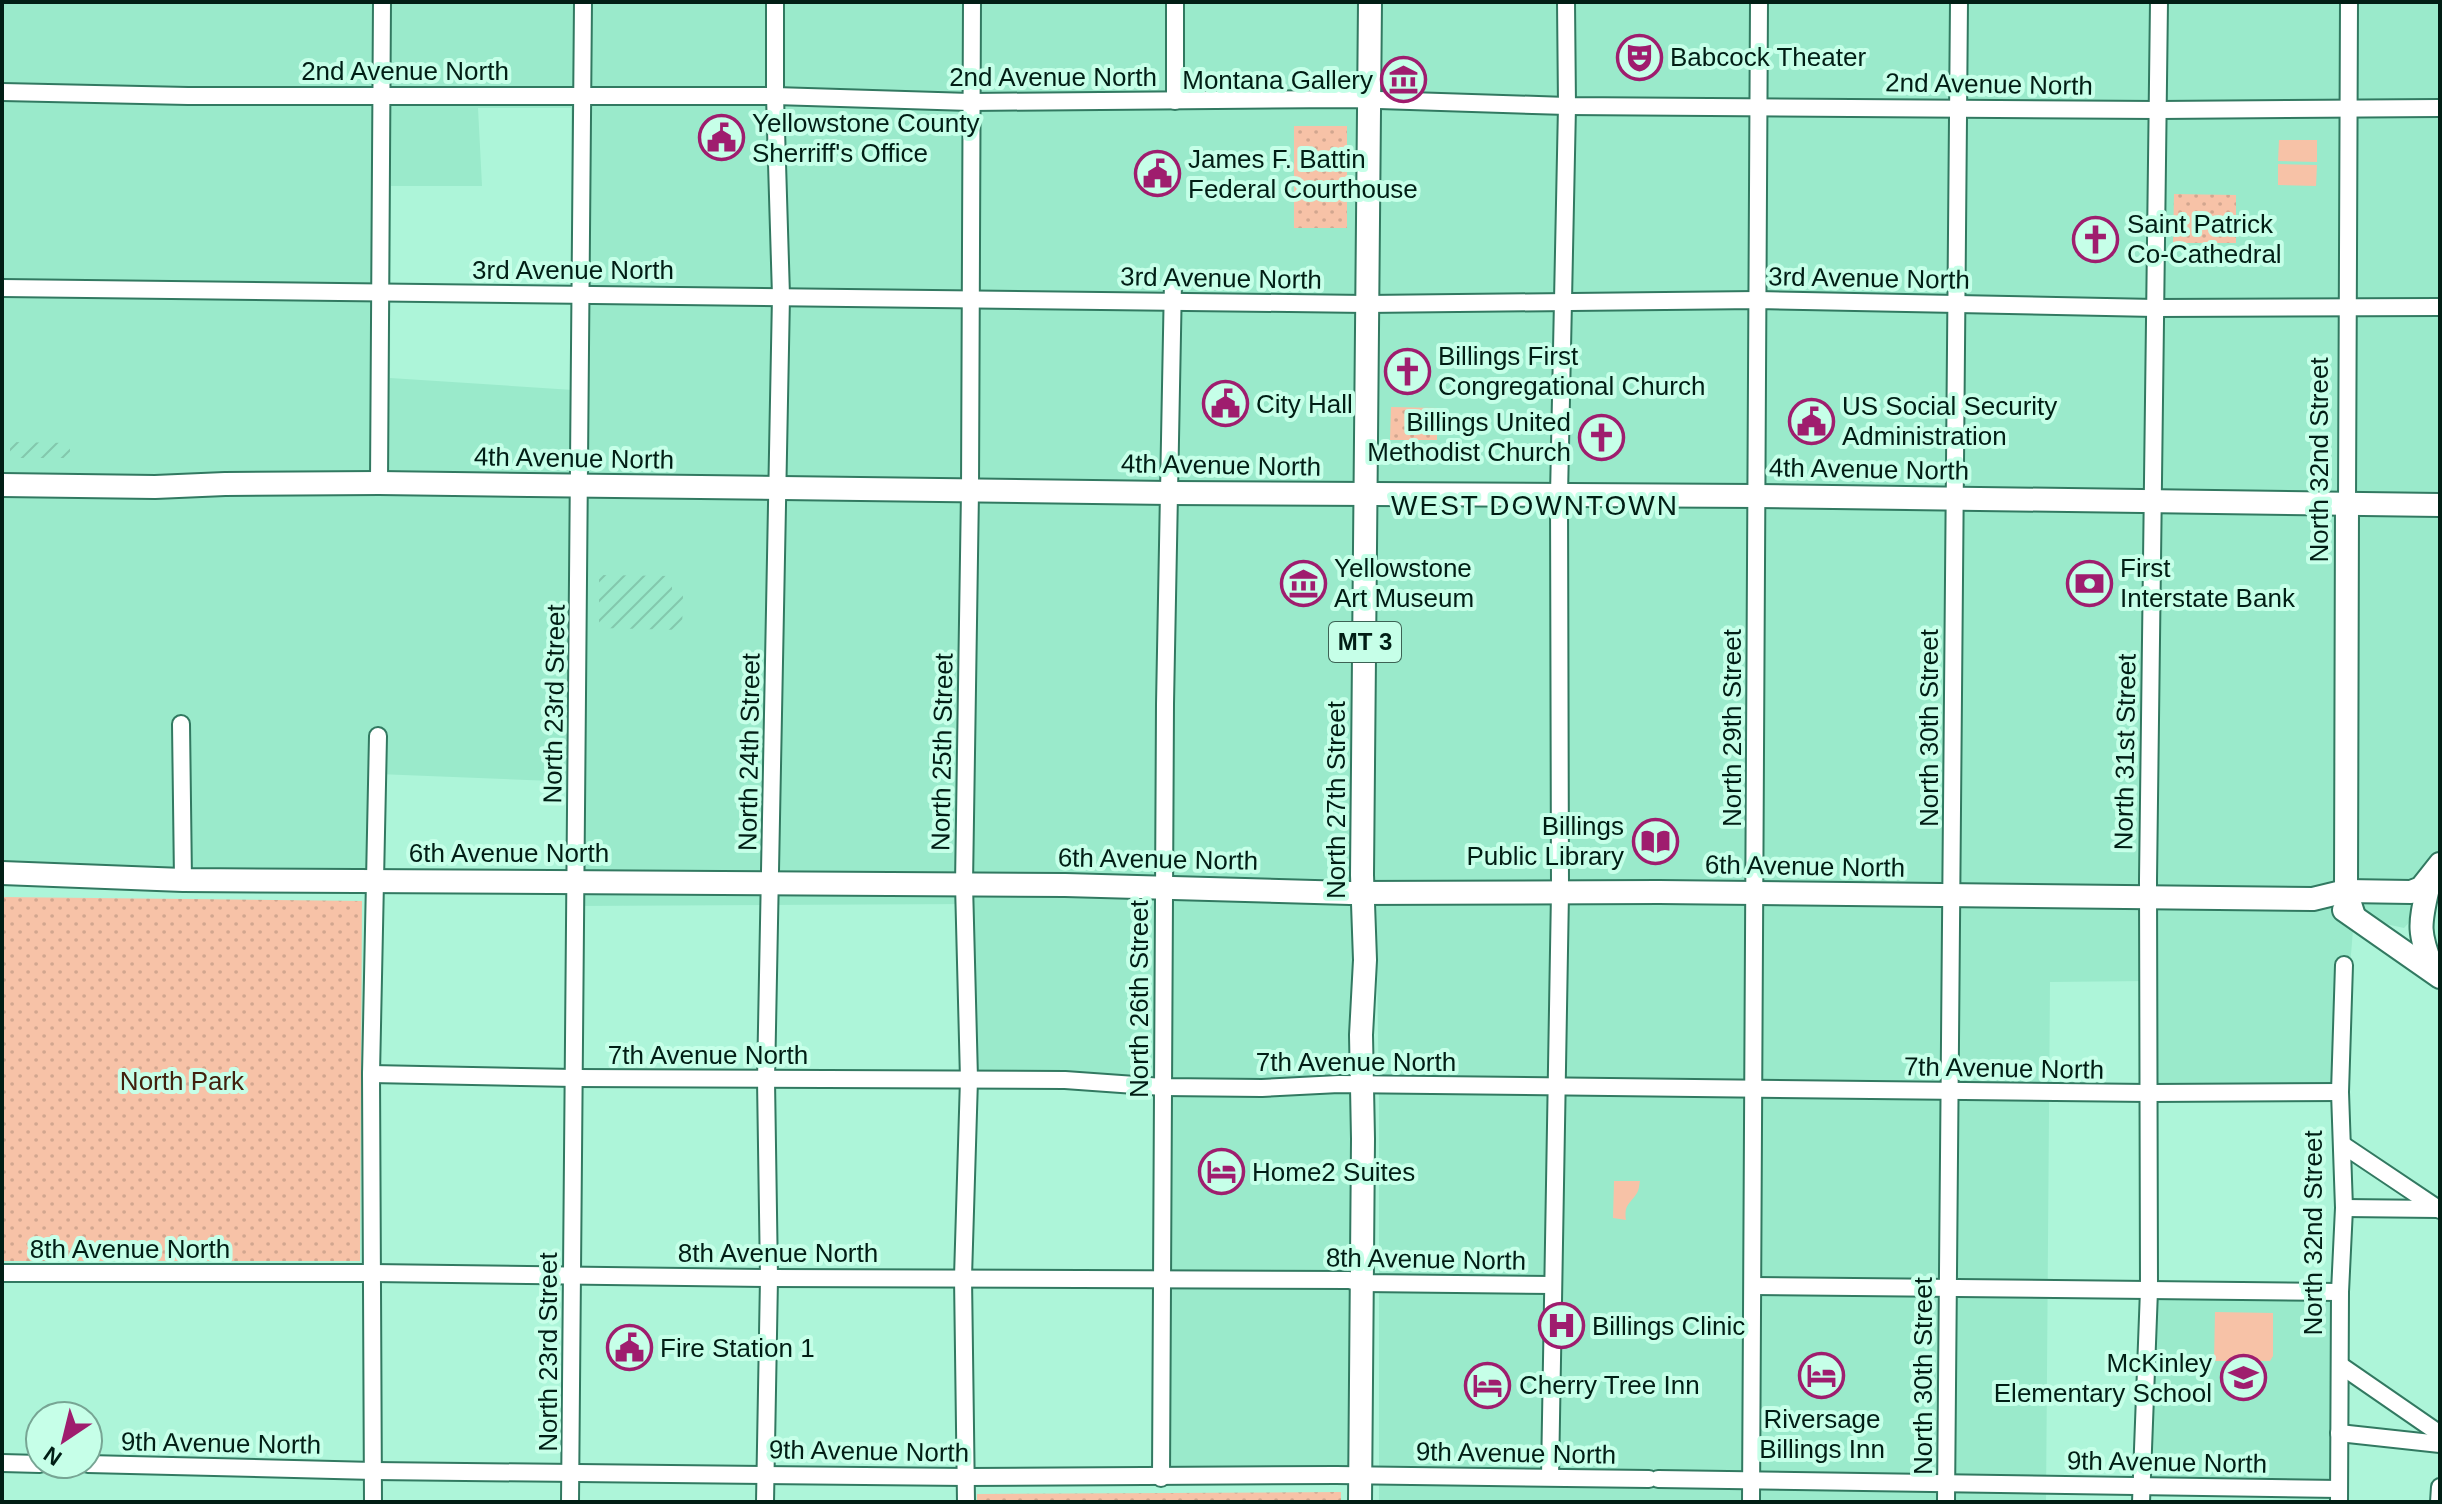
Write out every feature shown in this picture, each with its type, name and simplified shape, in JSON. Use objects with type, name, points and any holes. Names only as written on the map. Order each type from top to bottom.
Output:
[{"type":"main road","name":"North 27th Street","points":[[1360,1502],[1370,2]]},
{"type":"main road","name":"4th Avenue North","points":[[2,485],[155,487],[379,483],[2440,505]]},
{"type":"main road","name":"North 32nd Street","points":[[2347,503],[2346,891],[2354,916]]},
{"type":"main road","name":"6th Avenue North","points":[[2,873],[183,880],[964,884],[1164,886],[1363,893],[1756,893],[2313,899],[2346,891],[2411,892],[2421,888],[2435,872]]},
{"type":"main road","points":[[2435,872],[2420,923],[2422,942],[2437,975]]},
{"type":"main road","name":"6th Avenue North","points":[[2313,899],[2344,909],[2437,975]]},
{"type":"street","points":[[379,483],[380,167],[384,94],[382,2]]},
{"type":"street","name":"North 23rd Street","points":[[570,1502],[583,2]]},
{"type":"street","name":"North 24th Street","points":[[765,1502],[769,1278],[766,1080],[781,296],[775,2]]},
{"type":"street","name":"North 25th Street","points":[[966,1502],[963,1277],[969,1079],[964,884],[970,491],[972,2]]},
{"type":"street","points":[[1175,2],[1175,101]]},
{"type":"street","points":[[1550,1477],[1560,892],[1559,495],[1567,106],[1566,2]]},
{"type":"street","name":"North 29th Street","points":[[1751,1502],[1759,2]]},
{"type":"street","name":"North 30th Street","points":[[1946,1502],[1959,2]]},
{"type":"street","name":"North 31st Street","points":[[2142,1494],[2149,1290],[2147,898],[2159,2]]},
{"type":"street","name":"North 32nd Street","points":[[2347,503],[2349,2]]},
{"type":"street","name":"2nd Avenue North","points":[[2,92],[188,96],[775,96],[970,102],[1369,101],[1567,106],[2158,110],[2440,108]]},
{"type":"street","name":"North 26th Street","points":[[1161,1478],[1164,886],[1173,281]]},
{"type":"street","name":"3rd Avenue North","points":[[2,288],[1366,304],[1758,300],[2155,308],[2440,307]]},
{"type":"street","points":[[181,724],[183,880]]},
{"type":"street","points":[[373,1502],[371,1074],[378,736]]},
{"type":"street","name":"North 32nd Street","points":[[2339,1496],[2340,1292],[2344,1208],[2340,1092],[2344,965]]},
{"type":"street","name":"7th Avenue North","points":[[371,1074],[766,1080],[1065,1080],[1163,1087],[1262,1088],[1361,1085],[2340,1092]]},
{"type":"street","points":[[2343,1145],[2440,1210]]},
{"type":"street","points":[[2344,1208],[2440,1210]]},
{"type":"street","name":"8th Avenue North","points":[[2,1273],[963,1277],[1553,1285]]},
{"type":"street","points":[[1753,1286],[2340,1292]]},
{"type":"street","points":[[2340,1365],[2440,1434]]},
{"type":"street","points":[[2339,1433],[2440,1444]]},
{"type":"street","points":[[2,1463],[24,1464]]},
{"type":"street","name":"9th Avenue North","points":[[104,1464],[374,1471],[966,1477],[1550,1477],[1946,1483],[2142,1494],[2339,1496]]},
{"type":"street","points":[[2439,1502],[2440,1487]]},
{"type":"shaded area","points":[[2,2],[2440,2],[2440,889],[2404,928],[2354,917],[2340,1092],[2149,1093],[2148,981],[2050,982],[2046,1502],[1946,1502],[1948,1255],[1937,1502],[1379,1502],[1376,897],[1363,893],[1360,1476],[1161,1478],[1163,1087],[969,1079],[972,904],[576,906],[577,782],[378,774],[374,881],[2,871]],"holes":[[[478,108],[571,108],[573,390],[390,378],[391,186],[482,186]],[[775,109],[784,109],[781,819],[777,489]]]},
{"type":"shaded area","points":[[10,442],[70,443],[70,458],[10,458]]},
{"type":"shaded area","points":[[599,575],[672,576],[672,595],[683,595],[682,630],[599,628]]},
{"type":"shaded area","name":"McKinley Elementary School","points":[[2149,1290],[2340,1292],[2339,1489],[2142,1486]]},
{"type":"green space","points":[[1294,126],[1347,126],[1347,228],[1294,228]]},
{"type":"green space","points":[[2279,140],[2317,140],[2317,162],[2278,161]]},
{"type":"green space","points":[[2278,164],[2317,165],[2316,186],[2278,185]]},
{"type":"green space","points":[[2174,194],[2236,195],[2236,243],[2173,243]]},
{"type":"green space","points":[[1391,407],[1437,408],[1437,440],[1390,440]]},
{"type":"green space","name":"North Park","points":[[2,897],[362,901],[360,1261],[2,1261]]},
{"type":"green space","points":[[1614,1181],[1640,1181],[1638,1192],[1627,1207],[1626,1220],[1613,1218]]},
{"type":"green space","points":[[2215,1312],[2273,1313],[2273,1356],[2270,1361],[2214,1361]]},
{"type":"green space","points":[[1341,1492],[1341,1502],[977,1502],[977,1494]]},
{"type":"place","name":"Babcock Theater","points":[[1639,57]]},
{"type":"place","name":"Montana Gallery","points":[[1404,80]]},
{"type":"place","name":"Yellowstone County Sherriff's Office","points":[[721,138]]},
{"type":"place","name":"James F. Battin Federal Courthouse","points":[[1157,174]]},
{"type":"place","name":"Saint Patrick Co-Cathedral","points":[[2096,239]]},
{"type":"place","name":"Billings First Congregational Church","points":[[1407,371]]},
{"type":"place","name":"City Hall","points":[[1225,404]]},
{"type":"place","name":"US Social Security Administration","points":[[1811,421]]},
{"type":"place","name":"Billings United Methodist Church","points":[[1602,437]]},
{"type":"place","name":"Yellowstone Art Museum","points":[[1303,583]]},
{"type":"place","name":"First Interstate Bank","points":[[2089,583]]},
{"type":"place","name":"Billings Public Library","points":[[1655,841]]},
{"type":"place","name":"Home2 Suites","points":[[1221,1172]]},
{"type":"place","name":"Billings Clinic","points":[[1561,1326]]},
{"type":"place","name":"Fire Station 1","points":[[629,1348]]},
{"type":"place","name":"Riversage Billings Inn","points":[[1822,1376]]},
{"type":"place","name":"McKinley Elementary School","points":[[2243,1378]]},
{"type":"place","name":"Cherry Tree Inn","points":[[1488,1385]]},
{"type":"district","name":"WEST DOWNTOWN","points":[[1535,505]]}]
